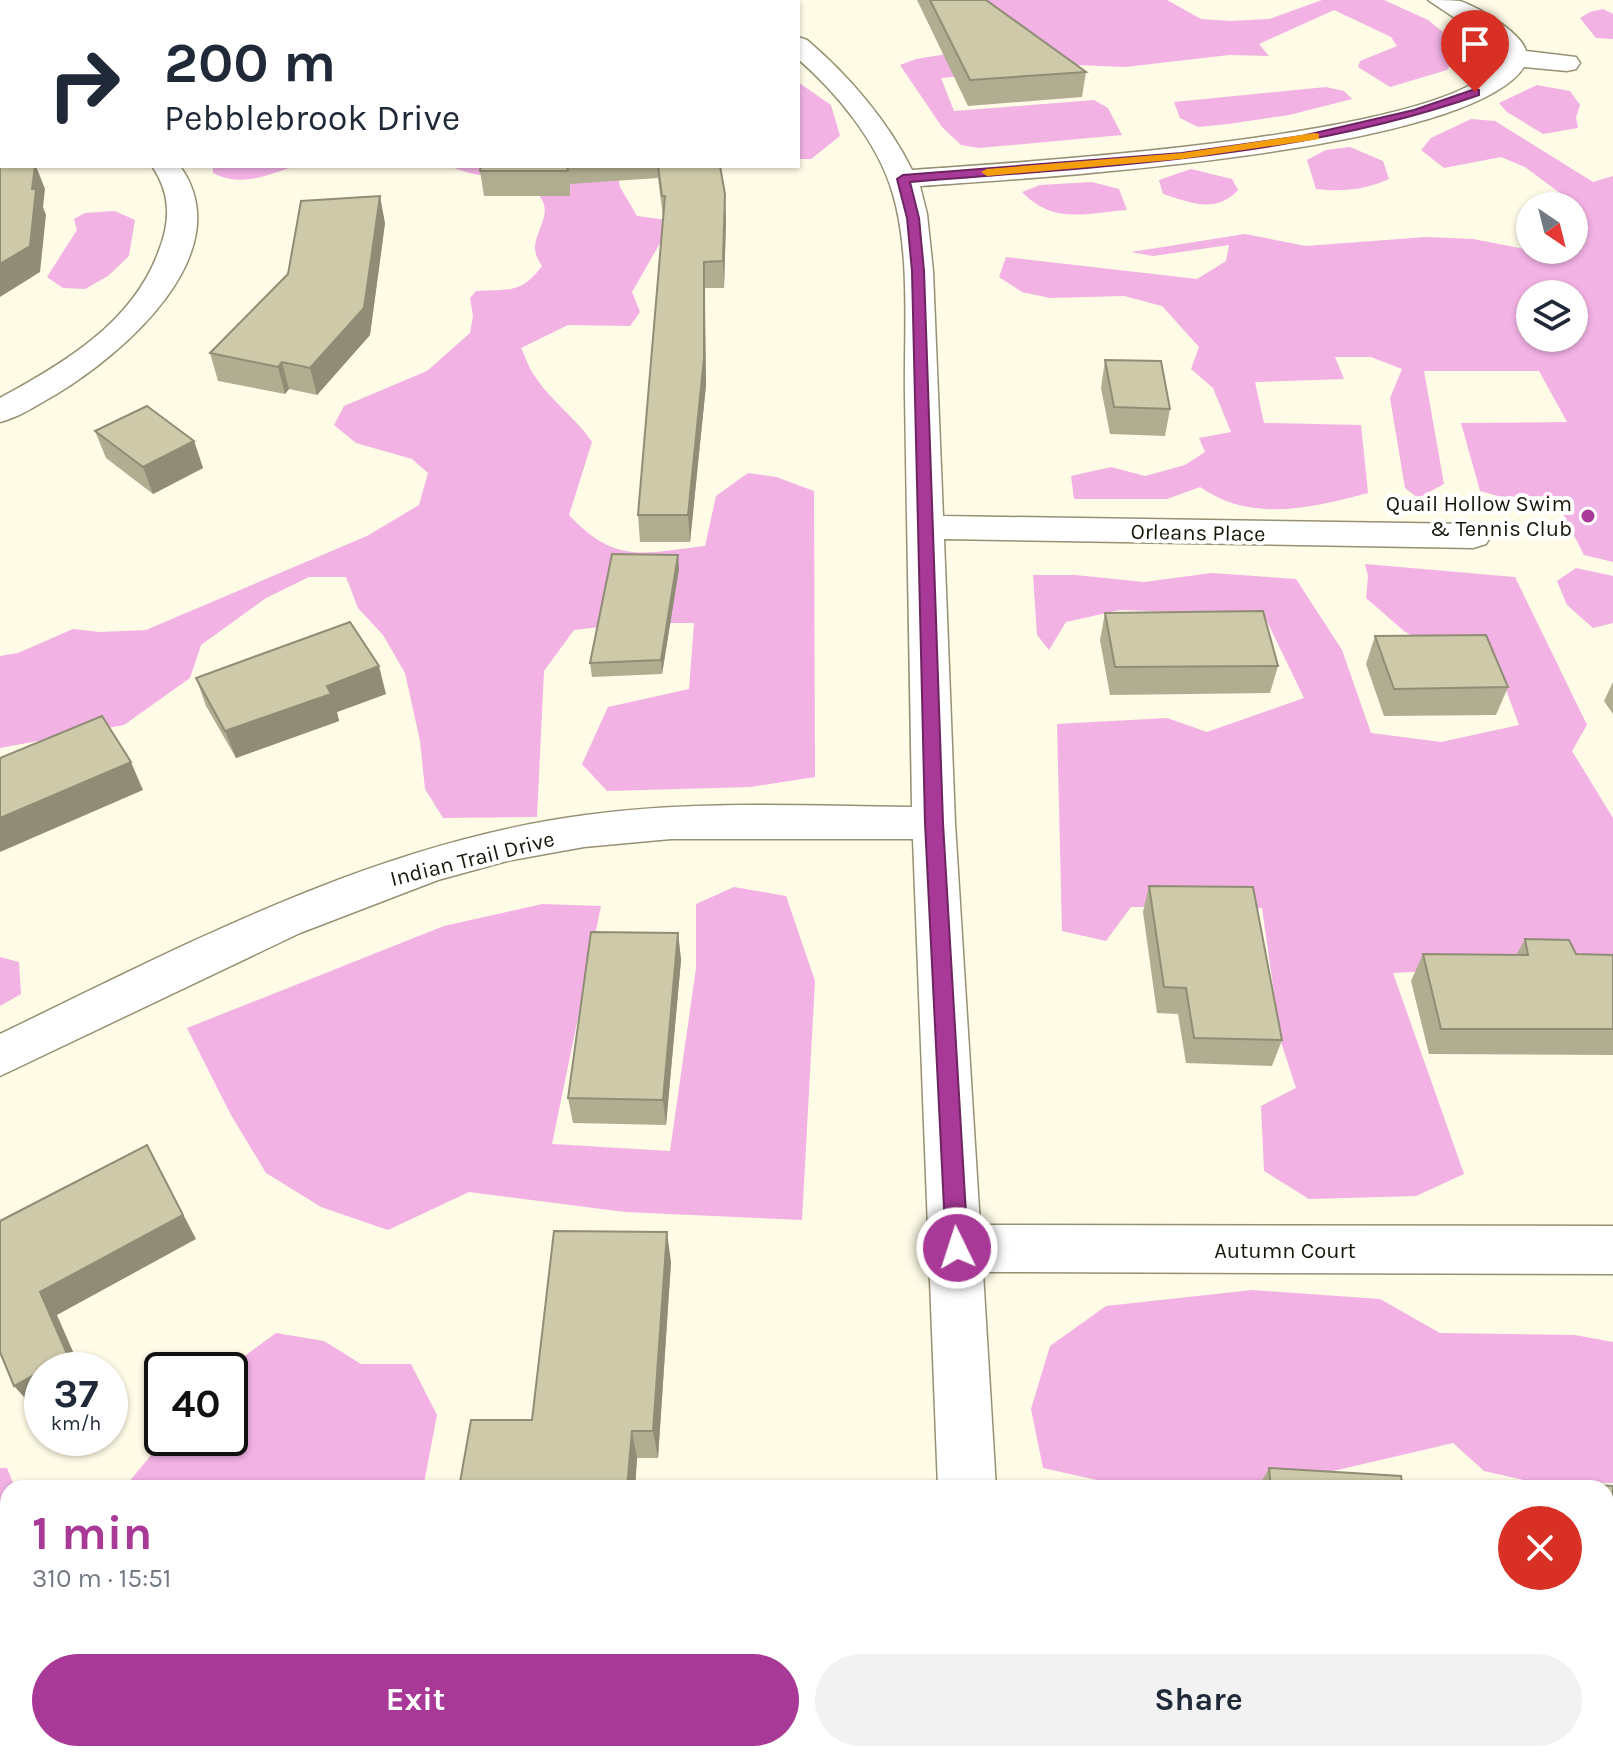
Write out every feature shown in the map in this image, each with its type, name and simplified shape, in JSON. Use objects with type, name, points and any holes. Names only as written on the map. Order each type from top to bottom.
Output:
[{"type":"street","points":[[903,179],[1182,156],[1302,139],[1447,104],[1496,82],[1509,70],[1514,58],[1512,45],[1491,29],[1440,0]]},
{"type":"street","points":[[800,47],[849,99],[903,179],[913,218],[918,271],[923,527],[934,823],[967,1480]]},
{"type":"street","points":[[1514,58],[1567,63]]},
{"type":"street","points":[[0,412],[46,387],[100,349],[137,315],[161,282],[175,251],[182,224],[180,185],[167,168]]},
{"type":"street","name":"Orleans Place","points":[[923,527],[1473,536]]},
{"type":"street","name":"Indian Trail Drive","points":[[0,1056],[298,915],[419,867],[582,831],[671,822],[934,823]]},
{"type":"street","name":"Autumn Court","points":[[957,1248],[1613,1250]]},
{"type":"shaded area","points":[[976,0],[1167,0],[1201,19],[1231,21],[1269,19],[1322,0],[1384,0],[1428,20],[1449,37],[1459,53],[1447,70],[1390,87],[1358,67],[1360,61],[1397,46],[1391,37],[1334,10],[1259,44],[1269,56],[1229,55],[1125,67],[1077,65],[941,78],[954,111],[1094,100],[1108,108],[1122,135],[979,148],[961,145],[942,127],[900,65],[916,59],[960,52]]},
{"type":"shaded area","points":[[1603,9],[1613,14],[1613,39],[1596,38],[1580,18]]},
{"type":"shaded area","points":[[800,83],[831,105],[840,136],[811,159],[800,159]]},
{"type":"shaded area","points":[[1537,85],[1570,91],[1580,105],[1576,117],[1578,128],[1543,134],[1507,112],[1499,103]]},
{"type":"shaded area","points":[[1326,87],[1344,91],[1352,99],[1289,115],[1198,127],[1180,118],[1174,102]]},
{"type":"shaded area","points":[[1471,119],[1495,121],[1593,182],[1613,176],[1613,562],[1584,555],[1554,496],[1502,497],[1480,491],[1461,423],[1567,422],[1539,371],[1424,371],[1444,484],[1418,498],[1405,488],[1390,398],[1402,369],[1371,357],[1335,357],[1344,379],[1255,382],[1264,423],[1361,425],[1368,493],[1282,509],[1240,505],[1200,487],[1167,499],[1074,499],[1071,476],[1111,467],[1145,476],[1185,465],[1205,452],[1199,438],[1231,432],[1213,388],[1191,369],[1199,347],[1162,306],[1124,296],[1050,298],[1022,292],[999,277],[1006,257],[1197,279],[1226,261],[1229,245],[1153,256],[1131,252],[1245,234],[1306,246],[1426,237],[1473,239],[1516,247],[1516,264],[1588,264],[1588,192],[1559,192],[1525,167],[1501,157],[1444,168],[1421,150],[1431,138]]},
{"type":"shaded area","points":[[1350,147],[1383,161],[1389,179],[1353,189],[1316,189],[1307,160],[1326,150]]},
{"type":"shaded area","points":[[213,168],[290,168],[244,180],[213,173]]},
{"type":"shaded area","points":[[453,168],[616,168],[620,187],[637,216],[668,220],[659,245],[632,292],[640,312],[630,326],[568,325],[521,348],[542,387],[592,442],[569,515],[601,542],[631,552],[705,546],[716,496],[748,473],[776,477],[814,491],[815,777],[750,787],[607,791],[582,764],[608,707],[689,689],[694,623],[633,623],[574,630],[544,671],[537,817],[443,818],[425,789],[420,741],[405,673],[383,635],[358,608],[346,577],[309,577],[266,598],[201,645],[190,678],[124,725],[0,748],[0,656],[18,653],[73,629],[100,632],[146,630],[367,536],[419,505],[428,473],[412,459],[356,443],[334,425],[344,406],[427,371],[470,333],[473,316],[470,298],[476,291],[521,286],[542,266],[535,248],[545,208],[541,199],[525,186]]},
{"type":"shaded area","points":[[1191,169],[1232,179],[1238,190],[1221,202],[1212,204],[1193,203],[1163,194],[1159,180]]},
{"type":"shaded area","points":[[1092,182],[1119,189],[1127,210],[1058,213],[1034,202],[1022,192],[1040,185]]},
{"type":"shaded area","points":[[115,211],[135,220],[129,256],[108,276],[85,289],[63,288],[47,277],[77,230],[74,219],[85,213]]},
{"type":"shaded area","points":[[1365,564],[1515,577],[1587,725],[1572,751],[1613,818],[1613,962],[1393,973],[1464,1174],[1416,1196],[1309,1199],[1264,1171],[1261,1106],[1296,1088],[1281,1042],[1262,908],[1131,907],[1106,941],[1062,931],[1057,724],[1167,718],[1207,732],[1304,698],[1264,615],[1120,610],[1066,622],[1049,650],[1037,635],[1033,575],[1075,575],[1144,582],[1212,573],[1296,579],[1342,650],[1371,733],[1441,742],[1519,725],[1497,665],[1434,649],[1404,631],[1366,598],[1368,576]]},
{"type":"shaded area","points":[[1576,568],[1613,576],[1613,623],[1593,628],[1567,605],[1557,581]]},
{"type":"shaded area","points":[[734,887],[786,896],[815,981],[802,1220],[625,1212],[469,1192],[388,1230],[321,1207],[266,1173],[231,1115],[187,1028],[444,926],[542,904],[601,906],[552,1144],[670,1151],[696,968],[696,904]]},
{"type":"shaded area","points":[[0,957],[19,962],[21,994],[0,1006]]},
{"type":"shaded area","points":[[1252,1290],[1380,1299],[1440,1333],[1575,1335],[1613,1342],[1613,1480],[1524,1480],[1484,1471],[1453,1443],[1294,1480],[1097,1480],[1043,1468],[1031,1409],[1050,1346],[1106,1306]]},
{"type":"shaded area","points":[[276,1333],[324,1341],[361,1364],[411,1364],[437,1415],[425,1480],[131,1480],[150,1456],[248,1456],[248,1354]]},
{"type":"shaded area","points":[[0,1468],[7,1468],[12,1480],[0,1480]]},
{"type":"building","points":[[930,0],[986,0],[1086,72],[970,80]]},
{"type":"building","points":[[0,168],[35,168],[32,189],[36,189],[30,246],[0,264]]},
{"type":"building","points":[[481,168],[567,168],[568,171],[480,171]]},
{"type":"building","points":[[658,168],[720,168],[725,194],[723,261],[704,262],[704,358],[688,515],[638,515],[665,196],[662,196]]},
{"type":"building","points":[[380,196],[364,308],[310,368],[282,362],[278,367],[210,353],[288,274],[301,201]]},
{"type":"building","points":[[1105,360],[1161,361],[1170,409],[1114,407]]},
{"type":"building","points":[[147,406],[194,441],[143,467],[95,431]]},
{"type":"building","points":[[612,554],[678,555],[661,660],[590,663]]},
{"type":"building","points":[[1263,611],[1278,666],[1115,667],[1105,613]]},
{"type":"building","points":[[350,622],[379,666],[327,686],[331,694],[225,731],[196,678]]},
{"type":"building","points":[[1486,635],[1508,687],[1394,689],[1375,636]]},
{"type":"building","points":[[102,716],[131,762],[0,818],[0,758]]},
{"type":"building","points":[[1149,886],[1253,887],[1282,1040],[1194,1038],[1186,988],[1164,987]]},
{"type":"building","points":[[591,932],[678,933],[663,1100],[568,1098]]},
{"type":"building","points":[[1525,939],[1569,940],[1576,954],[1613,955],[1613,1029],[1441,1029],[1423,954],[1528,955]]},
{"type":"building","points":[[147,1145],[183,1215],[40,1292],[66,1352],[24,1352],[24,1380],[14,1386],[0,1352],[0,1221]]},
{"type":"building","points":[[554,1231],[667,1232],[653,1431],[632,1431],[628,1480],[460,1480],[471,1420],[532,1420]]},
{"type":"building","points":[[1269,1468],[1401,1476],[1402,1480],[1270,1480]]},
{"type":"slow traffic","points":[[987,172],[1182,156],[1315,137]]},
{"type":"place","name":"Quail Hollow Swim & Tennis Club","points":[[1588,516]]},
{"type":"route","points":[[957,1248],[934,823],[923,527],[918,271],[913,218],[903,179],[1182,156],[1302,139],[1447,104],[1475,92]]}]
